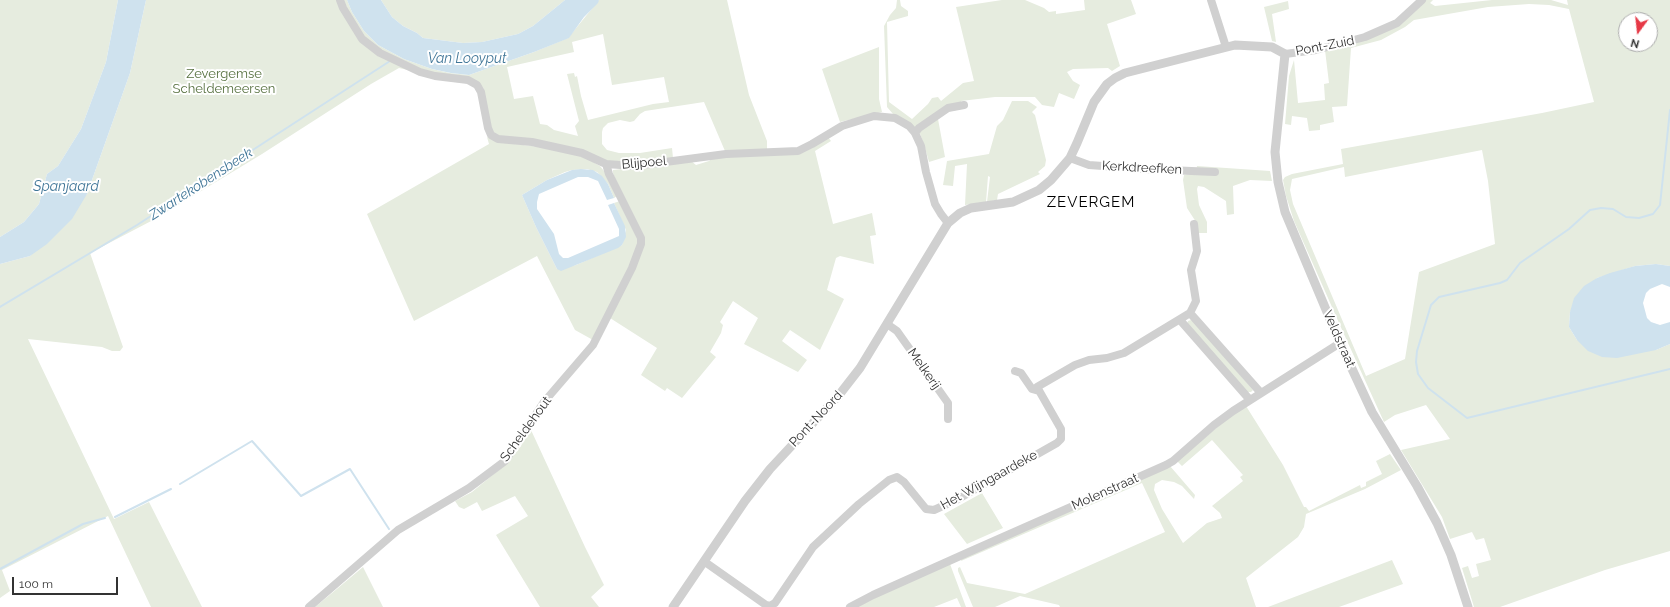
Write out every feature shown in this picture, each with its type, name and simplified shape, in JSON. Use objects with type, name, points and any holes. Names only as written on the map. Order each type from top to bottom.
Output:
[{"type":"street","name":"Blijpoel","points":[[340,0],[343,8],[362,39],[380,53],[400,64],[435,76],[468,80],[478,85],[491,135],[498,139],[532,142],[582,153],[606,164],[635,166],[726,154],[798,151],[842,126],[874,116],[895,118],[909,126],[915,133],[922,146],[926,172],[935,204],[948,223]]},
{"type":"street","points":[[1211,0],[1226,46]]},
{"type":"street","name":"Pont-Zuid","points":[[948,223],[956,216],[971,208],[1006,204],[1029,195],[1051,180],[1070,158],[1094,102],[1107,84],[1125,73],[1226,46],[1272,47],[1284,54],[1316,50],[1365,37],[1397,22],[1422,0]]},
{"type":"street","name":"Veldstraat","points":[[1284,54],[1275,152],[1278,182],[1285,212],[1340,342],[1372,412],[1417,486],[1437,523],[1451,555],[1468,607]]},
{"type":"street","points":[[915,133],[919,128],[948,108],[964,105]]},
{"type":"street","name":"Kerkdreefken","points":[[1070,158],[1095,166],[1144,170],[1215,172]]},
{"type":"street","name":"Scheldehout","points":[[309,607],[398,530],[469,488],[505,461],[544,402],[593,345],[632,268],[639,253],[641,244],[641,238],[609,174],[606,164]]},
{"type":"street","name":"Pont-Noord","points":[[673,607],[745,501],[770,469],[838,395],[860,368],[948,223]]},
{"type":"street","points":[[1039,391],[1038,387],[1075,365],[1090,360],[1107,358],[1124,353],[1190,313],[1196,301],[1191,270],[1197,251],[1194,224]]},
{"type":"street","points":[[1190,313],[1261,393]]},
{"type":"street","points":[[1180,320],[1250,400]]},
{"type":"street","name":"Melkerij","points":[[887,324],[896,331],[948,403],[948,419]]},
{"type":"street","name":"Molenstraat","points":[[850,607],[873,595],[1166,465],[1173,461],[1214,426],[1250,400],[1340,342]]},
{"type":"street","name":"Het Wijngaardeke","points":[[705,562],[766,605],[770,606],[775,603],[813,546],[859,504],[889,480],[897,477],[904,482],[926,509],[934,510],[958,499],[1057,443],[1061,439],[1060,429],[1039,391],[1032,389],[1021,373],[1015,371]]},
{"type":"green space","points":[[0,0],[118,0],[106,62],[81,129],[58,166],[47,174],[39,204],[24,222],[0,237]]},
{"type":"green space","name":"Zevergemse Scheldemeersen","points":[[146,0],[347,0],[352,12],[364,31],[378,45],[404,59],[432,69],[469,75],[534,52],[568,38],[599,0],[727,0],[749,95],[767,141],[767,150],[725,151],[704,102],[645,111],[634,121],[630,122],[620,120],[608,123],[603,128],[602,132],[602,144],[607,150],[619,153],[640,153],[672,148],[673,158],[637,163],[612,162],[497,136],[491,129],[483,87],[399,68],[371,84],[262,154],[155,219],[90,253],[123,347],[120,351],[112,351],[102,347],[28,339],[114,519],[149,502],[202,607],[151,607],[108,516],[2,570],[10,591],[0,598],[0,264],[30,256],[87,194],[130,73]],"holes":[[[603,34],[612,85],[664,77],[669,102],[653,104],[588,120],[577,76],[575,77],[574,73],[567,74],[579,121],[575,126],[578,136],[554,130],[547,125],[540,124],[533,96],[514,99],[507,67],[574,52],[572,42]]]},
{"type":"green space","points":[[381,0],[565,0],[533,26],[518,34],[482,42],[463,43],[423,38],[417,33],[403,26],[392,17]]},
{"type":"green space","points":[[897,0],[900,0],[901,6],[908,11],[908,16],[887,22],[889,102],[912,119],[928,104],[932,98],[938,97],[941,101],[963,83],[974,81],[956,7],[1002,0],[1025,0],[1044,8],[1049,12],[1056,11],[1056,14],[1085,10],[1084,0],[1131,0],[1136,14],[1107,24],[1120,66],[1112,71],[1108,68],[1073,69],[1067,72],[1073,81],[1080,85],[1074,99],[1059,93],[1054,107],[1042,105],[1035,97],[995,97],[961,101],[962,109],[946,112],[938,119],[945,157],[929,162],[920,134],[893,114],[887,107],[884,26],[896,8]]},
{"type":"green space","points":[[1425,0],[1433,0],[1430,3],[1435,6],[1492,0],[1551,0],[1568,5],[1567,0],[1670,0],[1670,266],[1656,264],[1635,266],[1597,278],[1570,312],[1569,327],[1577,340],[1656,350],[1670,344],[1670,551],[1605,570],[1500,607],[1474,607],[1462,568],[1468,566],[1472,578],[1479,576],[1476,564],[1491,560],[1484,538],[1476,540],[1472,532],[1450,539],[1442,517],[1401,450],[1450,439],[1426,405],[1395,415],[1384,422],[1294,221],[1286,196],[1283,180],[1285,177],[1292,174],[1343,164],[1341,149],[1542,113],[1594,102],[1569,9],[1549,5],[1529,4],[1488,7],[1414,20],[1405,27],[1381,40],[1351,48],[1347,106],[1332,107],[1334,122],[1320,125],[1320,130],[1309,131],[1307,118],[1292,116],[1291,125],[1285,124],[1289,76],[1294,60],[1298,103],[1325,100],[1324,84],[1329,83],[1325,50],[1379,34]],"holes":[[[1482,150],[1488,181],[1495,244],[1419,272],[1405,359],[1366,376],[1293,204],[1290,190],[1292,179],[1344,167],[1345,177]]]},
{"type":"green space","points":[[1288,1],[1289,9],[1272,14],[1276,42],[1272,41],[1264,7]]},
{"type":"green space","points":[[879,47],[879,99],[882,112],[840,122],[822,69]]},
{"type":"green space","points":[[1012,101],[1028,101],[1037,107],[1032,112],[1035,115],[1046,160],[1045,166],[1038,172],[1040,174],[998,194],[997,200],[987,202],[990,177],[988,176],[986,202],[965,205],[967,164],[955,166],[953,186],[943,185],[947,161],[989,154],[997,126],[1003,120]]},
{"type":"green space","points":[[487,137],[498,142],[540,147],[584,157],[600,166],[604,171],[617,196],[614,198],[608,184],[597,172],[587,169],[565,172],[547,180],[522,195],[557,269],[576,265],[622,245],[626,230],[614,203],[620,201],[638,235],[638,252],[593,340],[575,330],[537,256],[414,321],[367,214],[489,144]]},
{"type":"green space","points":[[828,137],[831,141],[815,151],[833,224],[872,213],[876,235],[870,236],[874,264],[840,256],[836,258],[827,290],[844,299],[820,350],[790,330],[782,341],[807,360],[798,372],[744,344],[758,318],[733,301],[720,322],[723,325],[721,333],[710,352],[716,357],[682,398],[667,388],[665,391],[641,375],[657,348],[610,318],[642,250],[613,170],[691,161],[696,165],[709,161],[712,158],[783,154]]},
{"type":"green space","points":[[1197,166],[1270,171],[1272,181],[1250,180],[1233,186],[1234,214],[1227,215],[1226,201],[1204,187],[1198,186],[1199,205],[1207,222],[1207,233],[1197,233],[1196,222],[1187,208],[1183,180],[1184,175],[1196,174]]},
{"type":"green space","points":[[1188,321],[1194,321],[1253,390],[1251,392],[1247,392],[1187,324]]},
{"type":"green space","points":[[1246,406],[1283,465],[1304,507],[1306,507],[1309,511],[1360,485],[1361,488],[1366,486],[1366,482],[1382,474],[1376,461],[1390,454],[1401,470],[1365,489],[1306,514],[1304,527],[1298,537],[1246,578],[1256,607],[1060,607],[1059,605],[1020,596],[995,607],[973,607],[958,571],[958,568],[960,567],[967,583],[1025,594],[1165,532],[1142,483],[961,561],[962,557],[1170,466],[1195,495],[1194,499],[1182,486],[1174,482],[1162,480],[1155,484],[1154,490],[1162,509],[1183,543],[1207,523],[1222,518],[1220,513],[1212,506],[1243,481],[1240,477],[1243,475],[1212,440],[1182,466],[1177,461],[1233,414]]},
{"type":"green space","points":[[531,430],[604,585],[591,597],[599,607],[540,607],[496,535],[528,516],[515,496],[482,511],[477,502],[464,509],[459,507],[455,501],[472,492],[506,464],[518,450]]},
{"type":"green space","points":[[982,493],[1003,528],[967,544],[944,514]]},
{"type":"green space","points":[[1392,560],[1403,584],[1339,607],[1268,607]]},
{"type":"green space","points":[[950,564],[966,607],[961,607],[957,598],[934,607],[852,607]]},
{"type":"green space","points":[[363,567],[383,607],[315,607],[332,593]]},
{"type":"water","name":"Spanjaard","points":[[118,0],[146,0],[130,73],[87,194],[72,219],[47,244],[30,256],[0,264],[0,237],[24,222],[39,204],[47,174],[58,166],[81,129],[106,62]]},
{"type":"water","name":"Van Looyput","points":[[347,0],[381,0],[392,17],[403,26],[417,33],[423,38],[463,43],[482,42],[518,34],[533,26],[565,0],[599,0],[598,3],[584,17],[569,38],[469,75],[432,69],[404,59],[378,45],[364,31],[352,12]]},
{"type":"water","points":[[572,170],[593,170],[602,176],[608,184],[614,198],[607,200],[598,181],[588,177],[578,177],[539,194],[537,209],[554,234],[559,254],[563,258],[568,258],[619,236],[619,229],[608,205],[614,203],[625,226],[626,237],[622,245],[618,248],[561,271],[557,269],[522,195],[547,180]]},
{"type":"water","points":[[1656,264],[1670,266],[1670,287],[1662,284],[1650,289],[1646,293],[1643,303],[1647,318],[1651,322],[1660,325],[1670,322],[1670,344],[1656,350],[1617,358],[1602,357],[1588,351],[1577,340],[1569,327],[1570,312],[1574,298],[1584,286],[1597,278],[1635,266]]},
{"type":"waterway","name":"Zwartekobensbeek","points":[[0,307],[137,225],[390,61]]},
{"type":"waterway","points":[[1670,110],[1660,205],[1653,214],[1639,218],[1626,217],[1613,209],[1601,208],[1590,210],[1569,229],[1520,263],[1507,280],[1500,283],[1439,297],[1431,305],[1417,351],[1416,362],[1418,374],[1428,388],[1467,418],[1670,369]]},
{"type":"waterway","points":[[180,484],[252,441],[301,496],[350,469],[389,529]]},
{"type":"waterway","points":[[115,517],[171,489]]},
{"type":"waterway","points":[[0,569],[83,524],[105,518]]},
{"type":"district","name":"ZEVERGEM","points":[[1091,202]]}]
